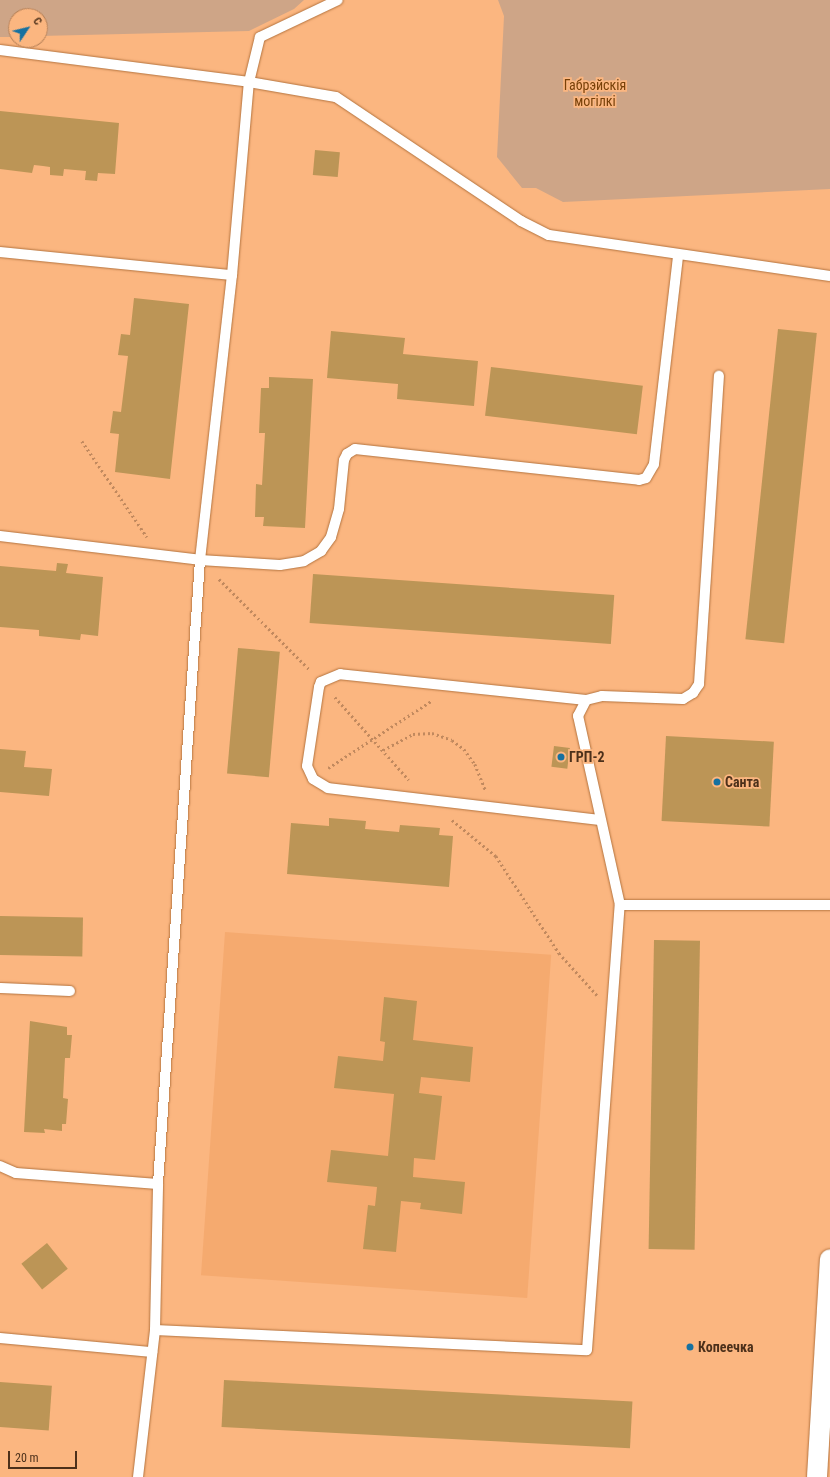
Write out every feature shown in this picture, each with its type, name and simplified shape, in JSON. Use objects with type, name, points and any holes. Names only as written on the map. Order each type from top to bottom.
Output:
[{"type":"street","points":[[817,1477],[830,1260]]},
{"type":"lane","points":[[138,1477],[155,1330],[158,1184],[200,560],[232,275],[249,82],[260,37],[338,0]]},
{"type":"lane","points":[[0,50],[249,82],[336,97],[521,221],[548,235],[830,276]]},
{"type":"lane","points":[[0,252],[232,275]]},
{"type":"lane","points":[[0,536],[200,560],[280,565],[304,561],[321,551],[331,537],[339,508],[344,460],[347,454],[355,450],[639,480],[646,478],[654,464],[678,255]]},
{"type":"lane","points":[[599,820],[328,788],[313,779],[307,766],[321,682],[340,674],[586,700],[602,696],[682,699],[693,692],[699,684],[719,376]]},
{"type":"lane","points":[[155,1330],[587,1350],[620,905],[599,820],[578,716],[586,700]]},
{"type":"lane","points":[[620,905],[830,905]]},
{"type":"lane","points":[[0,988],[70,991]]},
{"type":"lane","points":[[0,1166],[16,1173],[158,1184]]},
{"type":"lane","points":[[0,1338],[152,1352]]},
{"type":"path","points":[[82,441],[160,555]]},
{"type":"path","points":[[313,779],[453,687]]},
{"type":"path","points":[[383,750],[413,734],[432,733],[452,740],[464,749],[475,764],[486,786],[489,807]]},
{"type":"shaded area","points":[[225,932],[551,955],[527,1298],[201,1275]]},
{"type":"green space","points":[[0,0],[304,0],[294,9],[249,31],[48,36],[48,8],[8,8],[8,37],[0,37]]},
{"type":"green space","name":"Габрэйскія могілкі","points":[[498,0],[830,0],[830,189],[563,202],[536,188],[522,188],[497,157],[504,16]]},
{"type":"building","points":[[0,111],[119,123],[115,174],[98,173],[97,181],[85,180],[86,171],[64,169],[63,176],[50,175],[50,167],[34,165],[32,173],[0,169]]},
{"type":"building","points":[[315,150],[340,152],[338,177],[313,175]]},
{"type":"building","points":[[134,298],[189,304],[170,479],[115,472],[119,434],[110,433],[113,411],[121,412],[128,356],[118,355],[121,334],[130,335]]},
{"type":"building","points":[[778,329],[817,333],[784,643],[745,639]]},
{"type":"building","points":[[331,331],[405,338],[403,354],[478,361],[474,406],[397,399],[398,384],[327,378]]},
{"type":"building","points":[[491,367],[643,386],[637,434],[485,416]]},
{"type":"building","points":[[269,377],[313,379],[305,528],[263,526],[264,517],[255,517],[256,484],[262,485],[265,433],[259,433],[261,388],[269,388]]},
{"type":"building","points":[[57,563],[68,564],[66,573],[103,577],[98,636],[81,634],[80,640],[39,636],[39,630],[0,627],[0,566],[56,571]]},
{"type":"building","points":[[313,574],[614,595],[611,644],[310,623]]},
{"type":"building","points":[[238,648],[280,652],[269,777],[227,774]]},
{"type":"building","name":"Санта","points":[[666,736],[774,742],[769,827],[662,821]]},
{"type":"building","name":"ГРП-2","points":[[554,746],[570,748],[567,769],[551,767]]},
{"type":"building","points":[[0,749],[26,751],[24,767],[52,769],[49,796],[0,792]]},
{"type":"building","points":[[329,818],[366,821],[365,829],[399,832],[400,825],[440,828],[439,835],[453,836],[449,887],[287,874],[291,823],[329,826]]},
{"type":"building","points":[[0,916],[83,917],[82,956],[0,955]]},
{"type":"building","points":[[654,940],[700,941],[695,1250],[649,1249]]},
{"type":"building","points":[[384,997],[417,1001],[413,1040],[473,1047],[470,1082],[421,1077],[419,1093],[442,1096],[435,1160],[414,1158],[413,1177],[465,1182],[462,1214],[420,1209],[421,1203],[401,1201],[396,1252],[363,1249],[368,1205],[375,1206],[377,1187],[327,1182],[331,1150],[388,1156],[394,1094],[334,1088],[338,1056],[383,1061],[385,1042],[380,1041]]},
{"type":"building","points":[[30,1021],[67,1027],[67,1035],[72,1035],[70,1058],[65,1058],[63,1098],[68,1099],[66,1124],[62,1124],[62,1131],[44,1129],[45,1133],[24,1132]]},
{"type":"building","points":[[47,1243],[68,1269],[42,1289],[21,1264]]},
{"type":"building","points":[[224,1380],[632,1401],[630,1448],[222,1427]]},
{"type":"building","points":[[0,1382],[52,1386],[49,1431],[0,1427]]},
{"type":"place","name":"ГРП-2","points":[[561,757]]},
{"type":"place","name":"Санта","points":[[717,782]]},
{"type":"place","name":"Копеечка","points":[[690,1347]]}]
